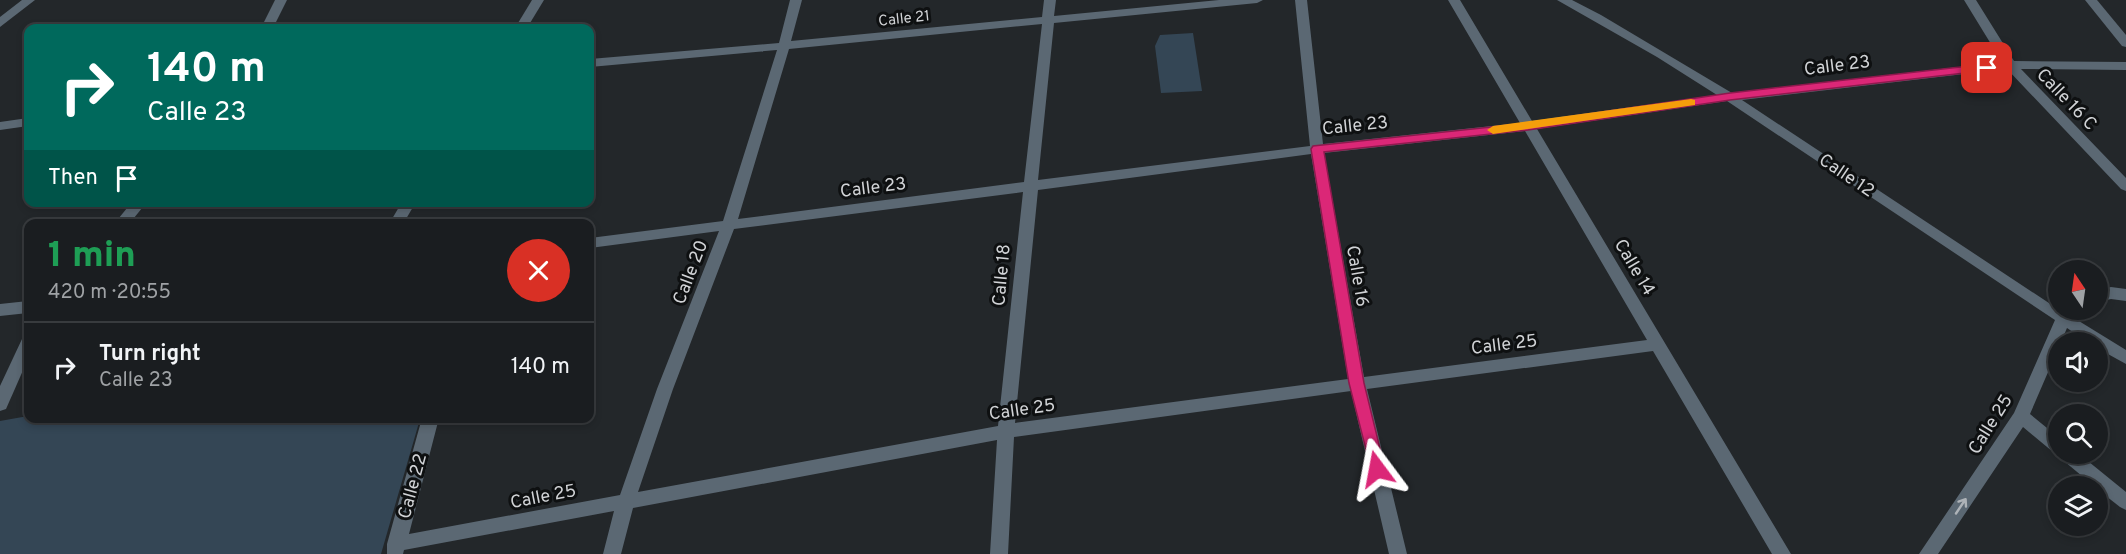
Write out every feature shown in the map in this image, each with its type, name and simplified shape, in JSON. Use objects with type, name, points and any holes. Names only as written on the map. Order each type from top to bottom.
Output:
[{"type":"street","points":[[0,23],[29,0]]},
{"type":"street","points":[[269,24],[281,0]]},
{"type":"street","points":[[523,24],[538,0]]},
{"type":"street","name":"Calle 20","points":[[612,554],[625,500],[729,225],[784,48],[796,0]]},
{"type":"street","name":"Calle 18","points":[[999,554],[1006,431],[1029,187],[1050,0]]},
{"type":"street","name":"Calle 21","points":[[594,63],[784,48],[1049,19],[1257,0]]},
{"type":"street","name":"Calle 16","points":[[1301,0],[1317,149],[1357,383],[1398,554]]},
{"type":"street","name":"Calle 14","points":[[1454,0],[1782,554]]},
{"type":"street","name":"Calle 12","points":[[1563,0],[1612,25],[1730,97],[2048,301]]},
{"type":"street","name":"Calle 16 C","points":[[1970,0],[2010,65],[2126,186]]},
{"type":"street","points":[[2091,0],[2126,43]]},
{"type":"street","name":"Calle 23","points":[[594,242],[1317,149],[1528,126],[1730,97],[2010,65],[2126,66]]},
{"type":"street","points":[[0,126],[24,123]]},
{"type":"street","points":[[125,219],[136,207]]},
{"type":"street","points":[[2108,294],[2126,296]]},
{"type":"street","points":[[0,310],[24,307]]},
{"type":"street","name":"Calle 25","points":[[1928,554],[2021,416],[2065,320]]},
{"type":"street","name":"Calle 12","points":[[2076,320],[2126,358]]},
{"type":"street","name":"Calle 25","points":[[395,549],[625,500],[1006,431],[1659,344]]},
{"type":"street","points":[[0,404],[24,352]]},
{"type":"street","points":[[2021,416],[2048,439]]},
{"type":"street","name":"Calle 22","points":[[395,549],[430,423]]},
{"type":"street","points":[[2079,464],[2126,502]]},
{"type":"shaded area","points":[[1193,33],[1202,91],[1161,93],[1155,46],[1160,35]]},
{"type":"shaded area","points":[[24,417],[24,423],[419,423],[381,554],[0,554],[0,421]]},
{"type":"slow traffic","points":[[1493,130],[1691,103]]},
{"type":"route","points":[[1377,469],[1357,383],[1317,149],[1528,126],[1730,97],[1987,68]]}]
